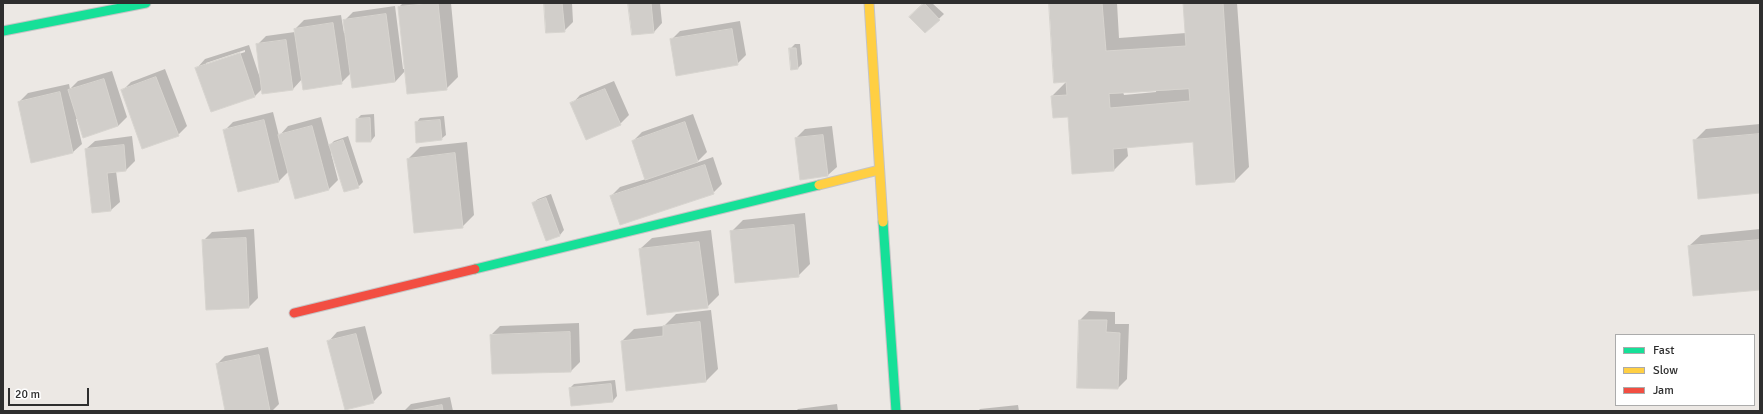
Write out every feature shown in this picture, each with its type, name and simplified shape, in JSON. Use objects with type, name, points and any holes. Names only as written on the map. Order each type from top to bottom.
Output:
[{"type":"street","points":[[3,31],[146,3]]},
{"type":"street","points":[[869,3],[896,411]]},
{"type":"street","points":[[294,313],[879,170]]},
{"type":"building","points":[[438,3],[447,90],[407,94],[398,7]]},
{"type":"building","points":[[544,3],[562,3],[565,32],[546,33]]},
{"type":"building","points":[[628,3],[651,3],[654,33],[632,35]]},
{"type":"building","points":[[924,3],[940,20],[925,33],[909,17]]},
{"type":"building","points":[[1049,3],[1102,3],[1106,51],[1186,46],[1183,3],[1223,3],[1235,182],[1196,185],[1193,142],[1113,149],[1114,171],[1072,174],[1068,117],[1053,118],[1051,96],[1067,95],[1066,82],[1054,83]],"holes":[[[1189,89],[1190,101],[1110,108],[1109,94]]]},
{"type":"building","points":[[386,14],[395,82],[352,88],[343,20]]},
{"type":"building","points":[[333,23],[342,84],[303,90],[294,29]]},
{"type":"building","points":[[732,29],[738,65],[676,76],[670,39]]},
{"type":"building","points":[[286,40],[293,90],[262,94],[256,44]]},
{"type":"building","points":[[789,48],[796,48],[798,69],[791,70]]},
{"type":"building","points":[[240,53],[255,97],[211,112],[195,68]]},
{"type":"building","points":[[156,77],[179,136],[142,149],[121,90]]},
{"type":"building","points":[[104,79],[118,126],[83,138],[68,90]]},
{"type":"building","points":[[605,89],[621,125],[586,140],[570,103]]},
{"type":"building","points":[[60,92],[73,153],[31,163],[18,102]]},
{"type":"building","points":[[370,118],[371,142],[356,142],[356,119]]},
{"type":"building","points":[[264,120],[279,182],[238,192],[223,130]]},
{"type":"building","points":[[440,120],[442,140],[416,143],[415,122]]},
{"type":"building","points":[[685,122],[698,162],[645,180],[632,141]]},
{"type":"building","points":[[312,126],[329,190],[295,199],[278,135]]},
{"type":"building","points":[[1760,134],[1760,193],[1698,199],[1693,140]]},
{"type":"building","points":[[823,135],[828,176],[800,180],[795,138]]},
{"type":"building","points":[[343,140],[359,188],[344,192],[329,145]]},
{"type":"building","points":[[124,145],[126,171],[107,173],[111,211],[92,213],[85,149]]},
{"type":"building","points":[[455,153],[463,228],[414,233],[407,159]]},
{"type":"building","points":[[705,165],[714,194],[620,225],[610,196]]},
{"type":"building","points":[[546,198],[560,236],[546,241],[532,203]]},
{"type":"building","points":[[794,225],[799,277],[735,283],[730,231]]},
{"type":"building","points":[[246,238],[249,308],[206,310],[202,240]]},
{"type":"building","points":[[1760,240],[1760,290],[1693,296],[1688,246]]},
{"type":"building","points":[[699,242],[708,308],[647,315],[639,249]]},
{"type":"building","points":[[1079,320],[1107,320],[1106,332],[1120,333],[1118,389],[1077,388]]},
{"type":"building","points":[[700,322],[706,382],[626,391],[621,341],[663,336],[663,326]]},
{"type":"building","points":[[570,332],[571,372],[492,374],[490,335]]},
{"type":"building","points":[[356,334],[374,403],[345,410],[327,341]]},
{"type":"building","points":[[259,355],[270,411],[225,411],[216,364]]},
{"type":"building","points":[[611,384],[613,402],[571,406],[569,388]]},
{"type":"building","points":[[442,405],[443,411],[409,411]]},
{"type":"traffic: fast","points":[[3,31],[146,3]]},
{"type":"traffic: fast","points":[[475,269],[819,185]]},
{"type":"traffic: fast","points":[[883,222],[896,411]]},
{"type":"traffic: slow","points":[[869,3],[883,222]]},
{"type":"traffic: slow","points":[[819,185],[879,170]]},
{"type":"traffic: jam","points":[[294,313],[475,269]]}]
